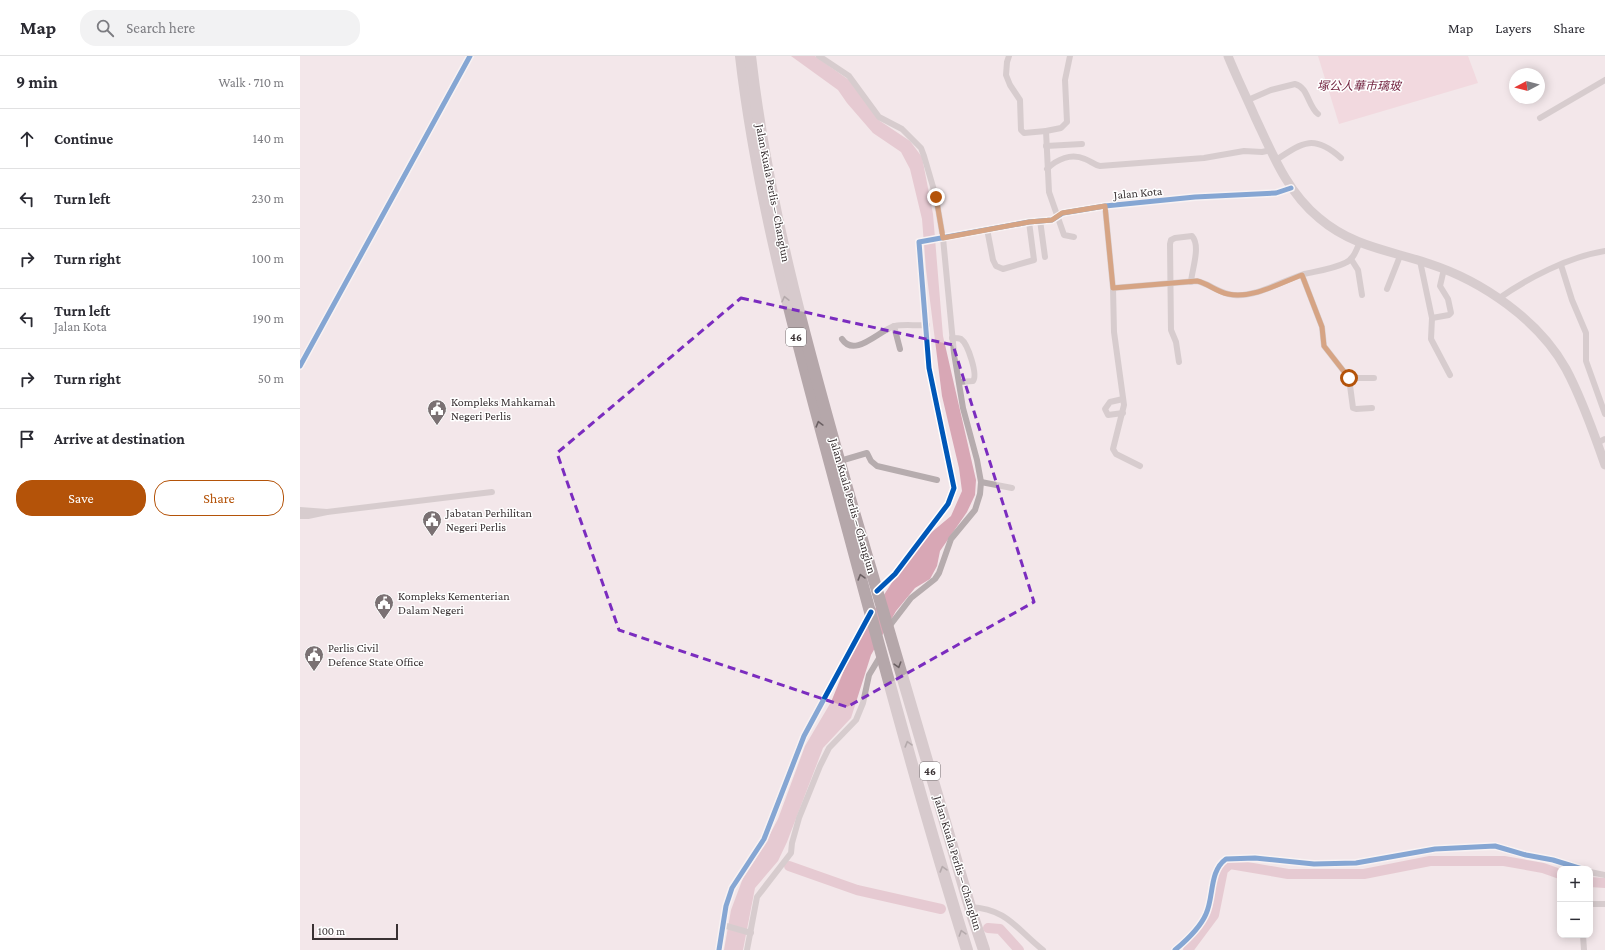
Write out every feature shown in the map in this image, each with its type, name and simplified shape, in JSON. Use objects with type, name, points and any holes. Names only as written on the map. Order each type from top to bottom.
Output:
[{"type":"highway","name":"Jalan Kuala Perlis – Changlun","points":[[741,56],[754,150],[777,263],[871,613],[967,950]]},
{"type":"highway","name":"Jalan Kuala Perlis – Changlun","points":[[750,56],[764,151],[786,260],[887,629],[974,920],[985,950]]},
{"type":"main road","points":[[1228,56],[1271,150],[1291,188],[1318,218],[1339,234],[1359,244],[1420,261],[1465,278],[1498,299],[1527,322],[1560,360],[1601,441],[1605,464]]},
{"type":"street","points":[[300,366],[470,56]]},
{"type":"street","points":[[819,56],[849,76],[879,117],[902,129],[921,148],[935,191],[952,338],[959,382],[981,482],[980,494],[975,510],[951,539],[939,573],[935,579],[911,598],[887,629]]},
{"type":"street","points":[[1009,56],[1006,74],[1010,85],[1020,100],[1021,130],[1024,133],[1030,134],[1061,128],[1067,122],[1065,80],[1070,56]]},
{"type":"street","points":[[1540,118],[1605,80]]},
{"type":"street","points":[[1248,100],[1271,90],[1295,84],[1302,88],[1311,107],[1318,114]]},
{"type":"street","points":[[1046,131],[1049,192],[1064,235],[1074,237]]},
{"type":"street","points":[[1276,160],[1298,146],[1317,142],[1325,145],[1341,158]]},
{"type":"street","points":[[1046,146],[1082,144]]},
{"type":"street","points":[[1047,169],[1056,161],[1073,157],[1086,159],[1100,166],[1204,158],[1244,151],[1262,152],[1271,150]]},
{"type":"street","name":"Jalan Kota","points":[[927,324],[920,242],[1040,220],[1052,220],[1062,213],[1105,206],[1195,197],[1276,193],[1291,188]]},
{"type":"street","points":[[1105,206],[1113,288],[1114,332],[1123,399],[1123,413],[1113,449],[1116,454],[1140,466]]},
{"type":"street","points":[[1040,220],[1046,257]]},
{"type":"street","points":[[987,229],[993,260],[996,266],[1003,269],[1034,260],[1029,222]]},
{"type":"street","points":[[1179,362],[1176,342],[1171,330],[1171,240],[1175,238],[1192,236],[1195,240],[1195,254],[1191,282]]},
{"type":"street","points":[[1113,288],[1203,282],[1222,293],[1242,295],[1258,291],[1302,275],[1344,264],[1351,259],[1359,244]]},
{"type":"street","points":[[1498,299],[1536,274],[1586,256],[1605,251]]},
{"type":"street","points":[[1387,289],[1400,256]]},
{"type":"street","points":[[1351,259],[1358,270],[1362,295]]},
{"type":"street","points":[[1420,261],[1432,318],[1432,341],[1450,375]]},
{"type":"street","points":[[1561,265],[1572,300],[1586,332],[1586,361],[1605,414]]},
{"type":"street","points":[[1432,318],[1449,315],[1451,313],[1448,299],[1440,286],[1444,269]]},
{"type":"street","points":[[1302,275],[1322,327],[1324,346],[1349,378],[1352,408],[1356,410],[1372,408]]},
{"type":"street","points":[[842,339],[850,346],[858,345],[894,326],[927,324],[928,354],[932,382],[954,488],[948,504],[878,594]]},
{"type":"street","points":[[894,326],[900,349]]},
{"type":"street","points":[[952,338],[957,338],[964,341],[975,376],[973,381],[959,382]]},
{"type":"street","points":[[1349,378],[1374,378]]},
{"type":"street","points":[[1123,399],[1110,402],[1105,409],[1108,415],[1123,413]]},
{"type":"street","points":[[840,461],[867,453],[871,461],[877,466],[937,480]]},
{"type":"street","points":[[981,482],[1012,488]]},
{"type":"street","points":[[300,517],[308,513],[492,492]]},
{"type":"street","points":[[300,506],[308,513]]},
{"type":"street","points":[[300,510],[308,513]]},
{"type":"street","points":[[719,950],[725,926],[726,906],[732,888],[764,839],[804,736],[871,613]]},
{"type":"street","points":[[747,950],[757,897],[791,853],[798,818],[820,766],[829,748],[856,720],[863,703],[869,674],[882,652]]},
{"type":"street","points":[[1175,950],[1186,941],[1206,916],[1211,901],[1216,872],[1226,859],[1255,858],[1314,864],[1356,863],[1435,849],[1495,846],[1526,855],[1563,862],[1574,866]]},
{"type":"street","points":[[1593,873],[1605,875]]},
{"type":"street","points":[[1593,904],[1605,904]]},
{"type":"street","points":[[974,920],[984,907],[1000,913],[1044,950]]},
{"type":"street","points":[[725,926],[749,933]]},
{"type":"street","points":[[1583,938],[1584,950]]},
{"type":"highlighted area","points":[[741,298],[953,345],[1034,602],[847,707],[619,630],[557,453]]},
{"type":"green space","name":"塚公人華市璃玻","points":[[1318,56],[1468,56],[1478,83],[1339,124]]},
{"type":"shaded area","points":[[791,56],[815,56],[849,80],[880,121],[910,141],[922,157],[933,214],[943,336],[976,480],[975,495],[967,512],[940,551],[937,566],[930,579],[915,588],[896,611],[871,655],[851,718],[823,748],[787,842],[778,861],[755,888],[743,950],[724,950],[731,910],[743,878],[762,849],[778,819],[805,746],[831,702],[849,658],[861,638],[874,610],[893,581],[927,536],[951,516],[962,491],[959,468],[942,396],[926,269],[922,219],[910,169],[901,152],[873,133],[847,103],[838,90]]},
{"type":"waterway","points":[[1188,950],[1214,915],[1223,870],[1230,864],[1288,874],[1364,874],[1430,861],[1504,861],[1543,868],[1557,873]]},
{"type":"waterway","points":[[789,866],[857,890],[941,909]]},
{"type":"waterway","points":[[1593,882],[1605,883]]},
{"type":"waterway","points":[[988,928],[1000,929],[1019,950]]},
{"type":"cycle path","points":[[300,366],[470,56]]},
{"type":"cycle path","points":[[877,591],[895,574],[948,504],[954,488],[929,368],[919,242],[1029,222],[1052,220],[1063,213],[1105,206],[1195,197],[1276,193],[1291,188]]},
{"type":"cycle path","points":[[719,950],[726,906],[732,888],[764,839],[804,736],[871,612]]},
{"type":"cycle path","points":[[1175,950],[1193,934],[1206,914],[1214,877],[1217,870],[1226,859],[1255,858],[1314,864],[1356,863],[1435,849],[1495,846],[1572,866]]},
{"type":"place","name":"Kompleks Mahkamah Negeri Perlis","points":[[437,426]]},
{"type":"place","name":"Jabatan Perhilitan Negeri Perlis","points":[[432,537]]},
{"type":"place","name":"Kompleks Kementerian Dalam Negeri","points":[[384,620]]},
{"type":"place","name":"Perlis Civil Defence State Office","points":[[314,672]]},
{"type":"route","points":[[936,197],[943,238],[1040,220],[1052,220],[1062,213],[1105,206],[1113,288],[1197,281],[1203,282],[1222,293],[1242,295],[1258,291],[1302,275],[1322,327],[1324,346],[1349,378]]}]
